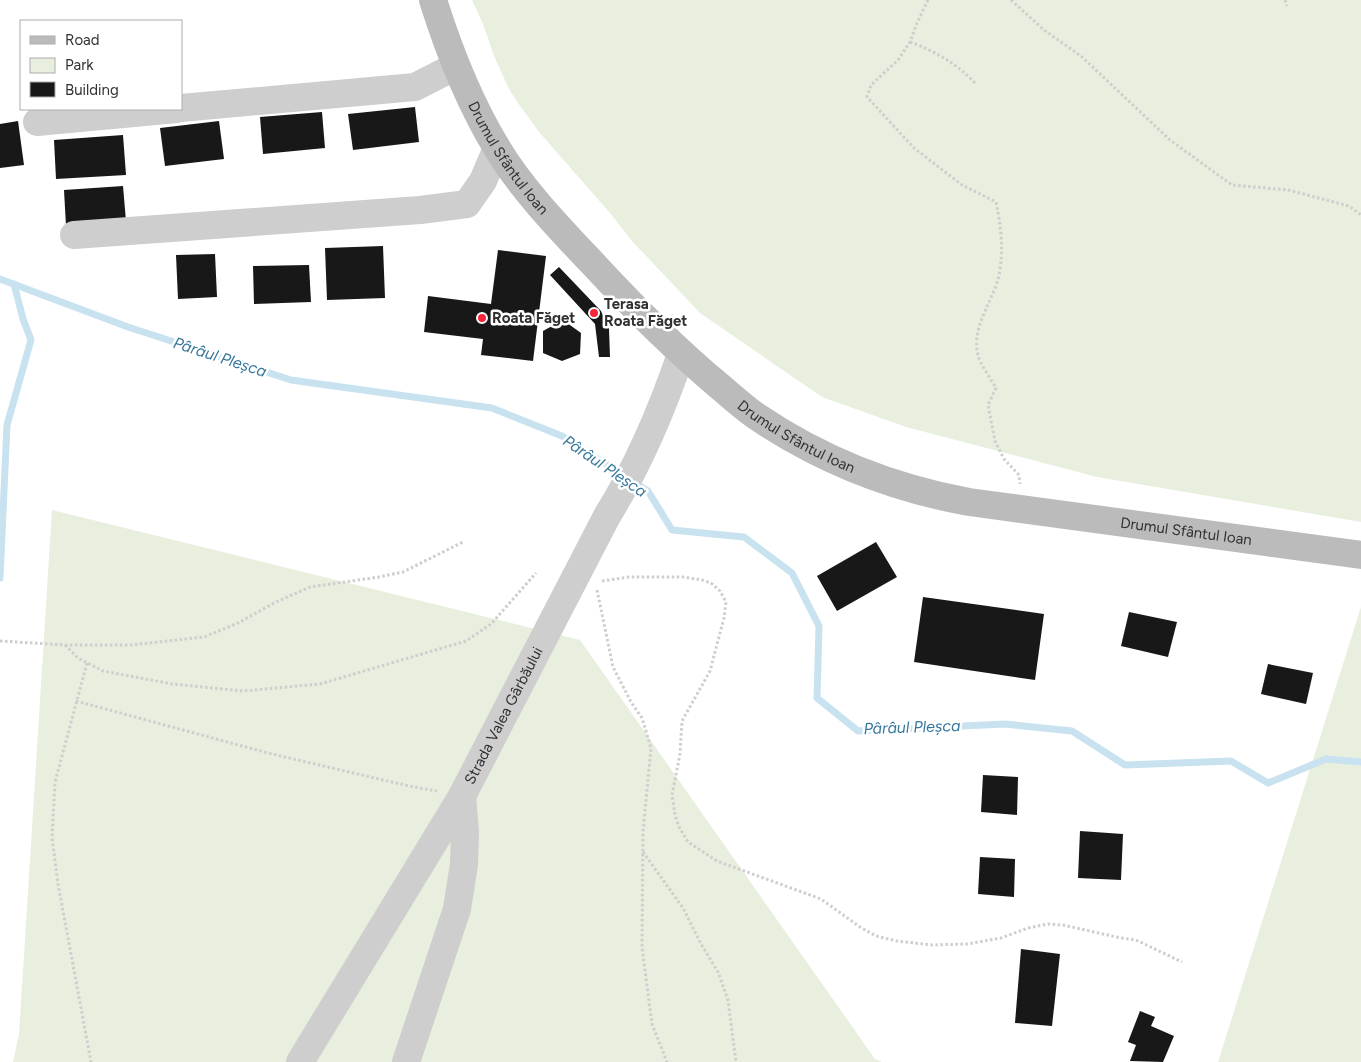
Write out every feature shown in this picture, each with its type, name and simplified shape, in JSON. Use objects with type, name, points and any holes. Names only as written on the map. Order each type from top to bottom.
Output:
[{"type":"main road","name":"Drumul Sfântul Ioan","points":[[433,0],[446,41],[480,118],[497,148],[522,183],[625,299],[681,354],[754,415],[791,438],[834,461],[934,496],[1361,555]]},
{"type":"street","points":[[182,108],[415,87],[456,66]]},
{"type":"street","points":[[37,122],[166,110]]},
{"type":"street","points":[[74,235],[420,210],[467,204],[482,181],[497,148]]},
{"type":"street","name":"Strada Valea Gârbăului","points":[[300,1062],[462,796],[607,516],[620,495],[664,403],[681,354]]},
{"type":"street","points":[[406,1062],[457,909],[464,864],[465,832],[462,796]]},
{"type":"path","points":[[928,0],[910,42],[898,60],[871,85],[867,97],[914,148],[962,185],[996,202],[1001,227],[1002,251],[999,276],[977,332],[978,356],[996,388],[988,405],[995,441],[1004,459],[1019,476],[1022,508]]},
{"type":"path","points":[[1010,0],[1044,30],[1081,56],[1170,140],[1232,185],[1288,190],[1349,206],[1361,215]]},
{"type":"path","points":[[1285,0],[1286,6]]},
{"type":"path","points":[[910,42],[936,52],[964,71],[975,83]]},
{"type":"path","points":[[0,641],[65,645],[131,645],[204,637],[238,623],[274,603],[310,587],[403,572],[463,542]]},
{"type":"path","points":[[65,645],[78,658],[103,670],[172,684],[243,691],[320,684],[466,641],[491,624],[536,573]]},
{"type":"path","points":[[667,1062],[652,1024],[642,947],[643,832],[651,748],[642,718],[631,702],[613,667],[595,582],[629,577],[683,577],[711,583],[720,591],[726,602],[724,618],[710,670],[682,721],[680,754],[672,795],[679,827],[688,842],[717,861],[821,899],[876,936],[897,941],[932,946],[967,944],[1001,938],[1028,928],[1048,924],[1136,940],[1182,962]]},
{"type":"path","points":[[86,663],[55,782],[52,837],[58,884],[91,1062]]},
{"type":"path","points":[[76,701],[268,753],[409,786],[462,796]]},
{"type":"path","points":[[643,852],[683,908],[718,972],[728,1000],[736,1062]]},
{"type":"green space","points":[[472,0],[1361,0],[1361,522],[1097,477],[906,427],[822,397],[700,313],[632,241],[539,132],[518,103],[509,89],[494,56]]},
{"type":"green space","points":[[52,510],[580,640],[875,1059],[882,1062],[13,1062],[19,1034]]},
{"type":"green space","points":[[1361,607],[1361,1062],[1218,1062]]},
{"type":"building","points":[[415,107],[419,142],[353,150],[348,114]]},
{"type":"building","points":[[322,112],[325,148],[263,154],[260,117]]},
{"type":"building","points":[[18,121],[24,165],[0,168],[0,124]]},
{"type":"building","points":[[219,121],[224,159],[165,166],[160,128]]},
{"type":"building","points":[[123,135],[126,175],[56,179],[54,140]]},
{"type":"building","points":[[123,186],[126,221],[66,226],[64,190]]},
{"type":"building","points":[[383,246],[385,298],[327,300],[325,248]]},
{"type":"building","name":"Roata Făget","points":[[498,250],[546,256],[533,361],[481,355],[483,339],[424,332],[428,296],[491,304]]},
{"type":"building","points":[[215,254],[217,297],[178,299],[176,255]]},
{"type":"building","points":[[309,265],[311,302],[254,304],[253,266]]},
{"type":"building","name":"Terasa Roata Făget","points":[[559,267],[601,311],[609,329],[610,357],[599,357],[595,324],[550,275]]},
{"type":"building","points":[[563,320],[581,333],[580,354],[562,361],[543,353],[543,331]]},
{"type":"building","points":[[876,542],[897,577],[837,611],[817,576]]},
{"type":"building","points":[[923,597],[1044,614],[1035,680],[914,662]]},
{"type":"building","points":[[1129,612],[1177,622],[1168,657],[1121,646]]},
{"type":"building","points":[[1268,664],[1313,673],[1306,704],[1261,694]]},
{"type":"building","points":[[983,775],[1018,777],[1017,815],[981,812]]},
{"type":"building","points":[[1080,831],[1123,834],[1121,880],[1078,878]]},
{"type":"building","points":[[980,857],[1015,859],[1014,897],[978,894]]},
{"type":"building","points":[[1021,949],[1060,954],[1052,1026],[1015,1023]]},
{"type":"building","points":[[1140,1011],[1155,1017],[1151,1026],[1174,1036],[1163,1062],[1130,1061],[1136,1045],[1128,1042]]},
{"type":"waterway","name":"Pârâul Pleșca","points":[[0,279],[128,327],[291,380],[492,408],[562,436],[623,475]]},
{"type":"waterway","points":[[0,578],[7,425],[31,340],[23,319],[14,284]]},
{"type":"waterway","name":"Pârâul Pleșca","points":[[632,481],[648,491],[672,530],[744,537],[792,573],[819,626],[817,698],[858,731],[1005,724],[1072,731],[1125,765],[1231,761],[1268,783],[1326,759],[1361,762]]},
{"type":"place","name":"Terasa Roata Făget","points":[[594,313]]},
{"type":"place","name":"Roata Făget","points":[[482,318]]}]
